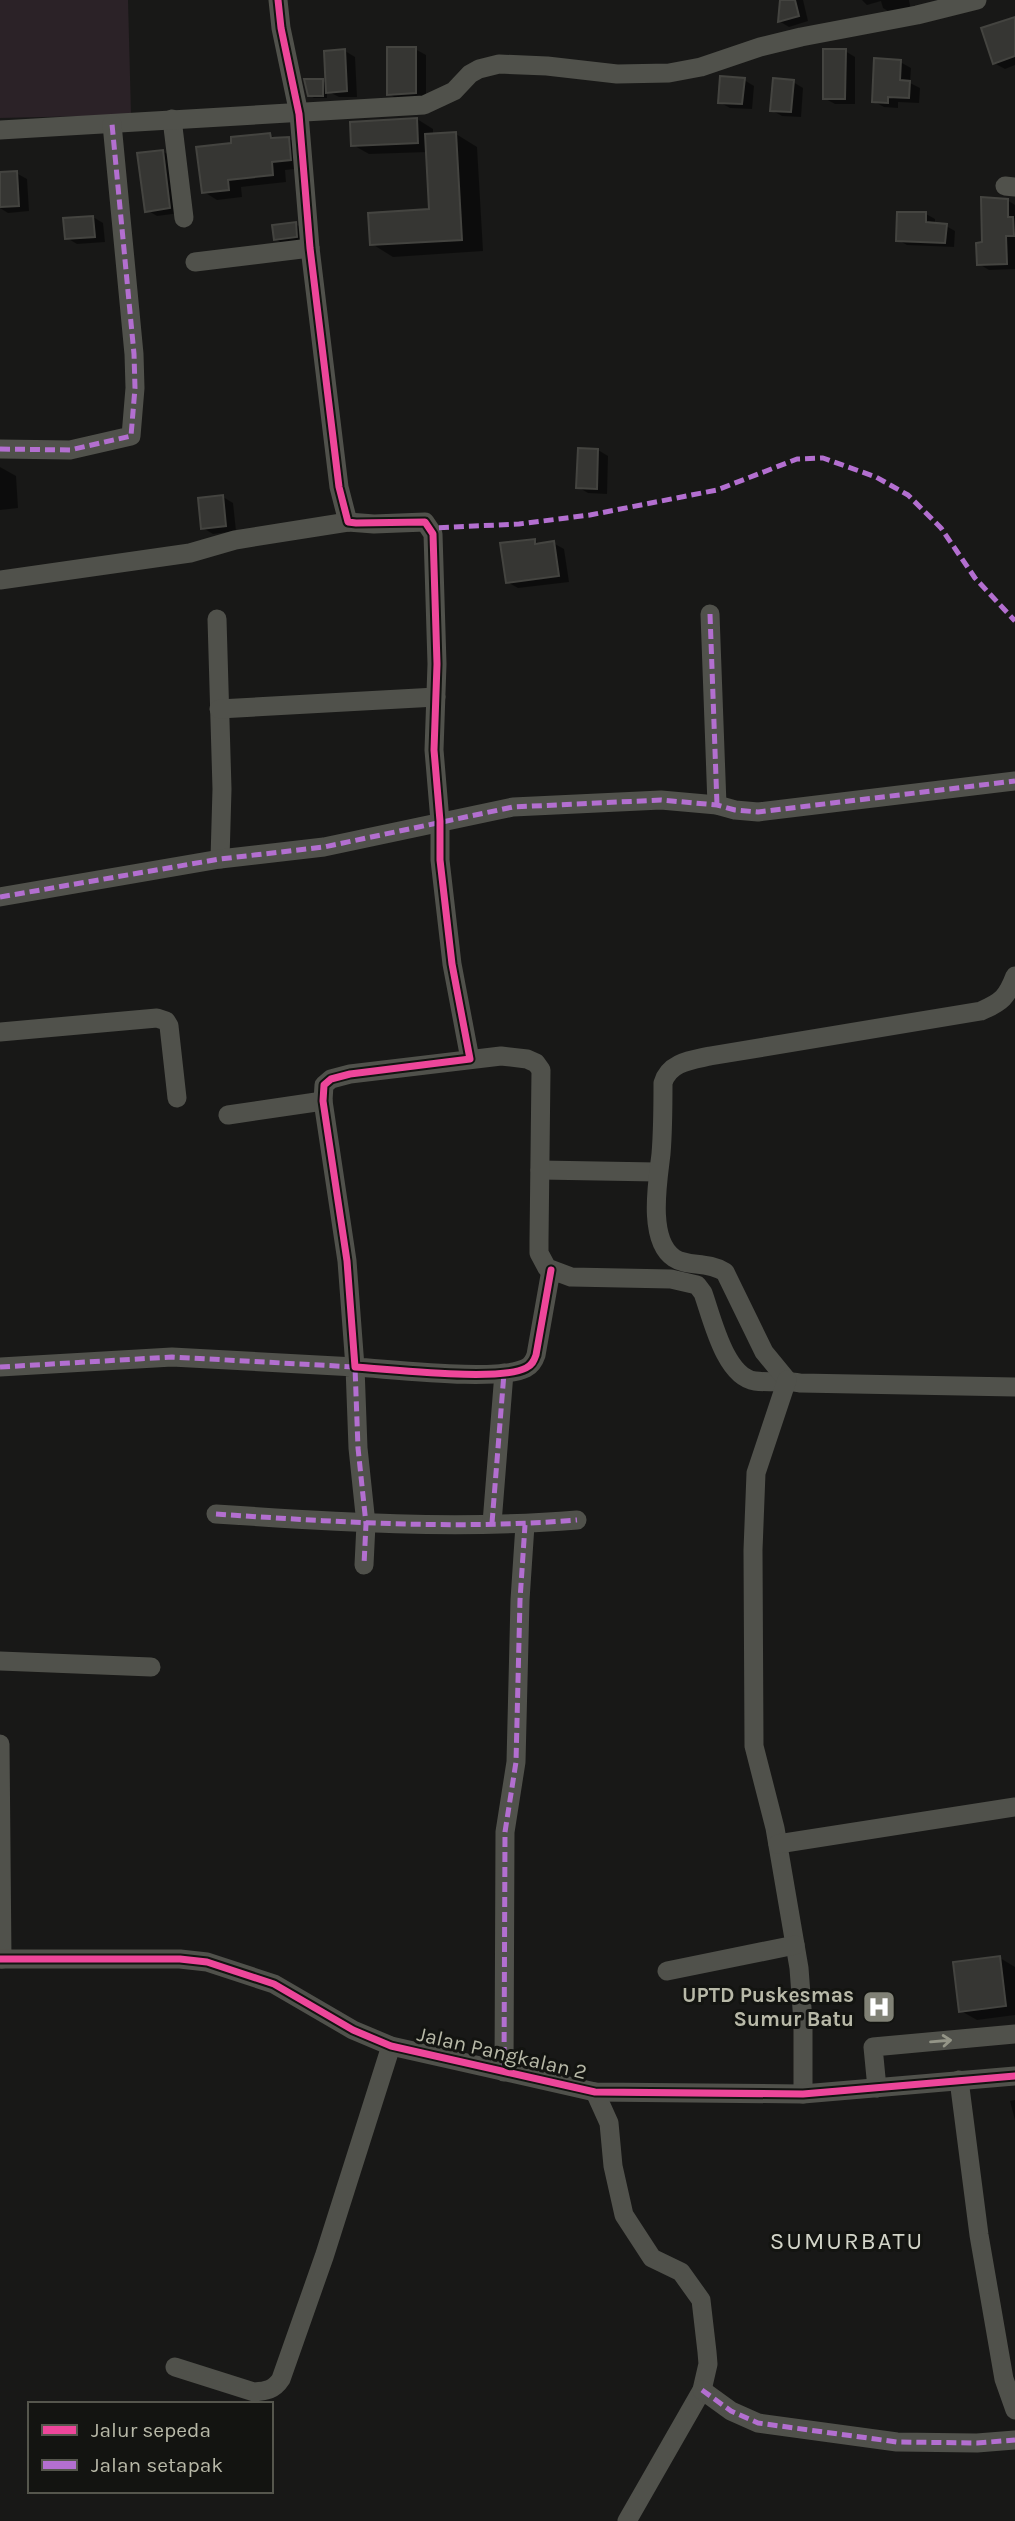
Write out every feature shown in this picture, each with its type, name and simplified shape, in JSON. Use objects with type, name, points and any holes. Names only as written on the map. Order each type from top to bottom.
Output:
[{"type":"street","points":[[278,0],[281,28],[299,114],[310,248],[339,487],[348,522]]},
{"type":"street","points":[[0,130],[424,105],[454,91],[470,74],[479,69],[499,64],[547,66],[617,75],[669,73],[701,67],[791,39],[918,15],[977,0]]},
{"type":"street","points":[[172,119],[184,218]]},
{"type":"street","points":[[0,449],[70,450],[131,436],[135,374],[112,124]]},
{"type":"street","points":[[195,262],[310,248]]},
{"type":"street","points":[[0,580],[190,553],[235,540],[348,522],[425,522],[433,534],[436,609],[434,750],[440,821],[440,860],[445,915],[470,1059]]},
{"type":"street","points":[[710,614],[717,805]]},
{"type":"street","points":[[217,619],[222,789],[220,859]]},
{"type":"street","points":[[219,709],[436,697]]},
{"type":"street","points":[[0,897],[220,859],[324,847],[513,807],[661,800],[717,805],[758,813],[1015,781]]},
{"type":"street","points":[[787,1380],[764,1352],[725,1272],[709,1265],[684,1262],[674,1258],[666,1250],[657,1224],[657,1172],[661,1155],[665,1075],[688,1061],[710,1056],[981,1011],[999,1004],[1015,975]]},
{"type":"street","points":[[0,1032],[157,1018],[166,1021],[169,1026],[177,1098]]},
{"type":"street","points":[[364,1565],[366,1524],[358,1448],[347,1261],[323,1101],[324,1085],[331,1079],[350,1074],[501,1056],[527,1059],[536,1063],[541,1070],[539,1253],[542,1261],[551,1270],[571,1277],[671,1279],[697,1285],[703,1293],[724,1351],[738,1374],[753,1381],[1015,1387]]},
{"type":"street","points":[[228,1115],[323,1101]]},
{"type":"street","points":[[540,1170],[657,1172]]},
{"type":"street","points":[[0,1367],[172,1357],[431,1372],[504,1373],[526,1368],[534,1363],[551,1270]]},
{"type":"street","points":[[492,1524],[504,1373]]},
{"type":"street","points":[[787,1380],[756,1473],[753,1550],[754,1746],[778,1844],[795,1945],[803,2022],[803,2094]]},
{"type":"street","points":[[216,1514],[366,1524],[525,1525],[577,1520]]},
{"type":"street","points":[[504,2071],[505,1832],[516,1762],[520,1601],[525,1525]]},
{"type":"street","points":[[0,1661],[151,1667]]},
{"type":"street","points":[[0,1744],[1,1959]]},
{"type":"street","points":[[778,1844],[1015,1807]]},
{"type":"street","points":[[667,1970],[795,1945]]},
{"type":"street","name":"Jalan Pangkalan 2","points":[[1,1959],[180,1959],[207,1962],[274,1984],[353,2030],[391,2046],[595,2092],[803,2094],[1015,2076]]},
{"type":"street","points":[[877,2088],[873,2047],[1015,2034]]},
{"type":"street","points":[[175,2367],[254,2392],[276,2387],[324,2257],[391,2046]]},
{"type":"street","points":[[960,2080],[979,2235],[1003,2379],[1015,2410]]},
{"type":"street","points":[[595,2092],[609,2123],[613,2166],[629,2224],[652,2258],[681,2272],[701,2300],[708,2364],[702,2390],[627,2521]]},
{"type":"street","points":[[702,2390],[731,2411],[758,2423],[898,2442],[976,2443],[1015,2440]]},
{"type":"shaded area","points":[[0,0],[128,0],[131,115],[0,118]]},
{"type":"building","points":[[780,0],[795,0],[799,16],[778,22]]},
{"type":"building","points":[[1015,17],[1015,56],[993,64],[981,28]]},
{"type":"building","points":[[387,47],[416,47],[416,93],[387,95]]},
{"type":"building","points":[[345,49],[347,91],[326,93],[324,51]]},
{"type":"building","points":[[823,49],[846,49],[845,99],[823,99]]},
{"type":"building","points":[[874,58],[901,60],[900,80],[910,81],[909,98],[888,97],[888,103],[872,102]]},
{"type":"building","points":[[720,76],[745,78],[742,104],[718,103]]},
{"type":"building","points":[[773,78],[794,80],[791,112],[770,111]]},
{"type":"building","points":[[304,79],[323,79],[323,96],[308,96]]},
{"type":"building","points":[[417,118],[418,143],[351,146],[350,122]]},
{"type":"building","points":[[456,132],[462,240],[370,245],[368,213],[429,209],[425,134]]},
{"type":"building","points":[[270,133],[271,138],[289,137],[291,160],[272,162],[273,175],[228,180],[229,190],[202,193],[196,147],[231,143],[231,137]]},
{"type":"building","points":[[163,150],[170,208],[145,212],[137,153]]},
{"type":"building","points":[[17,171],[19,206],[0,207],[0,172]]},
{"type":"building","points":[[981,197],[1008,199],[1008,217],[1013,217],[1014,236],[1006,236],[1007,264],[977,265],[976,243],[982,242]]},
{"type":"building","points":[[897,212],[926,212],[926,222],[947,224],[945,243],[896,241]]},
{"type":"building","points":[[93,216],[95,237],[65,239],[63,218]]},
{"type":"building","points":[[296,222],[297,237],[274,240],[272,225]]},
{"type":"building","points":[[578,448],[598,449],[597,489],[576,488]]},
{"type":"building","points":[[223,495],[226,526],[201,529],[198,498]]},
{"type":"building","points":[[535,539],[535,544],[554,541],[559,576],[506,583],[500,543]]},
{"type":"building","points":[[1000,1956],[1006,2006],[959,2012],[953,1962]]},
{"type":"marked path","points":[[0,449],[70,450],[131,436],[135,388],[134,354],[112,124]]},
{"type":"marked path","points":[[426,523],[431,528],[519,524],[590,515],[717,490],[797,459],[823,458],[876,477],[908,495],[941,528],[975,578],[1015,621]]},
{"type":"marked path","points":[[710,614],[717,805]]},
{"type":"marked path","points":[[0,897],[220,859],[324,847],[513,807],[661,800],[758,812],[1015,781]]},
{"type":"marked path","points":[[0,1367],[172,1357],[355,1367],[358,1448],[366,1524],[364,1565]]},
{"type":"marked path","points":[[492,1523],[504,1373]]},
{"type":"marked path","points":[[216,1514],[441,1525],[577,1520]]},
{"type":"marked path","points":[[504,2072],[505,1832],[516,1762],[520,1600],[525,1525]]},
{"type":"marked path","points":[[702,2390],[731,2411],[758,2423],[897,2442],[977,2443],[1015,2440]]},
{"type":"cycle path","points":[[278,0],[281,28],[299,114],[310,248],[339,487],[348,522],[425,522],[433,534],[437,664],[434,750],[440,821],[440,860],[452,964],[470,1059],[350,1074],[331,1079],[324,1085],[323,1101],[347,1261],[355,1367],[470,1374],[512,1372],[526,1368],[536,1355],[551,1270]]},
{"type":"cycle path","points":[[0,1959],[180,1959],[207,1962],[274,1984],[353,2030],[391,2046],[595,2092],[803,2094],[1015,2076]]},
{"type":"place","name":"UPTD Puskesmas Sumur Batu","points":[[879,2007]]},
{"type":"district","name":"SUMURBATU","points":[[847,2241]]}]
